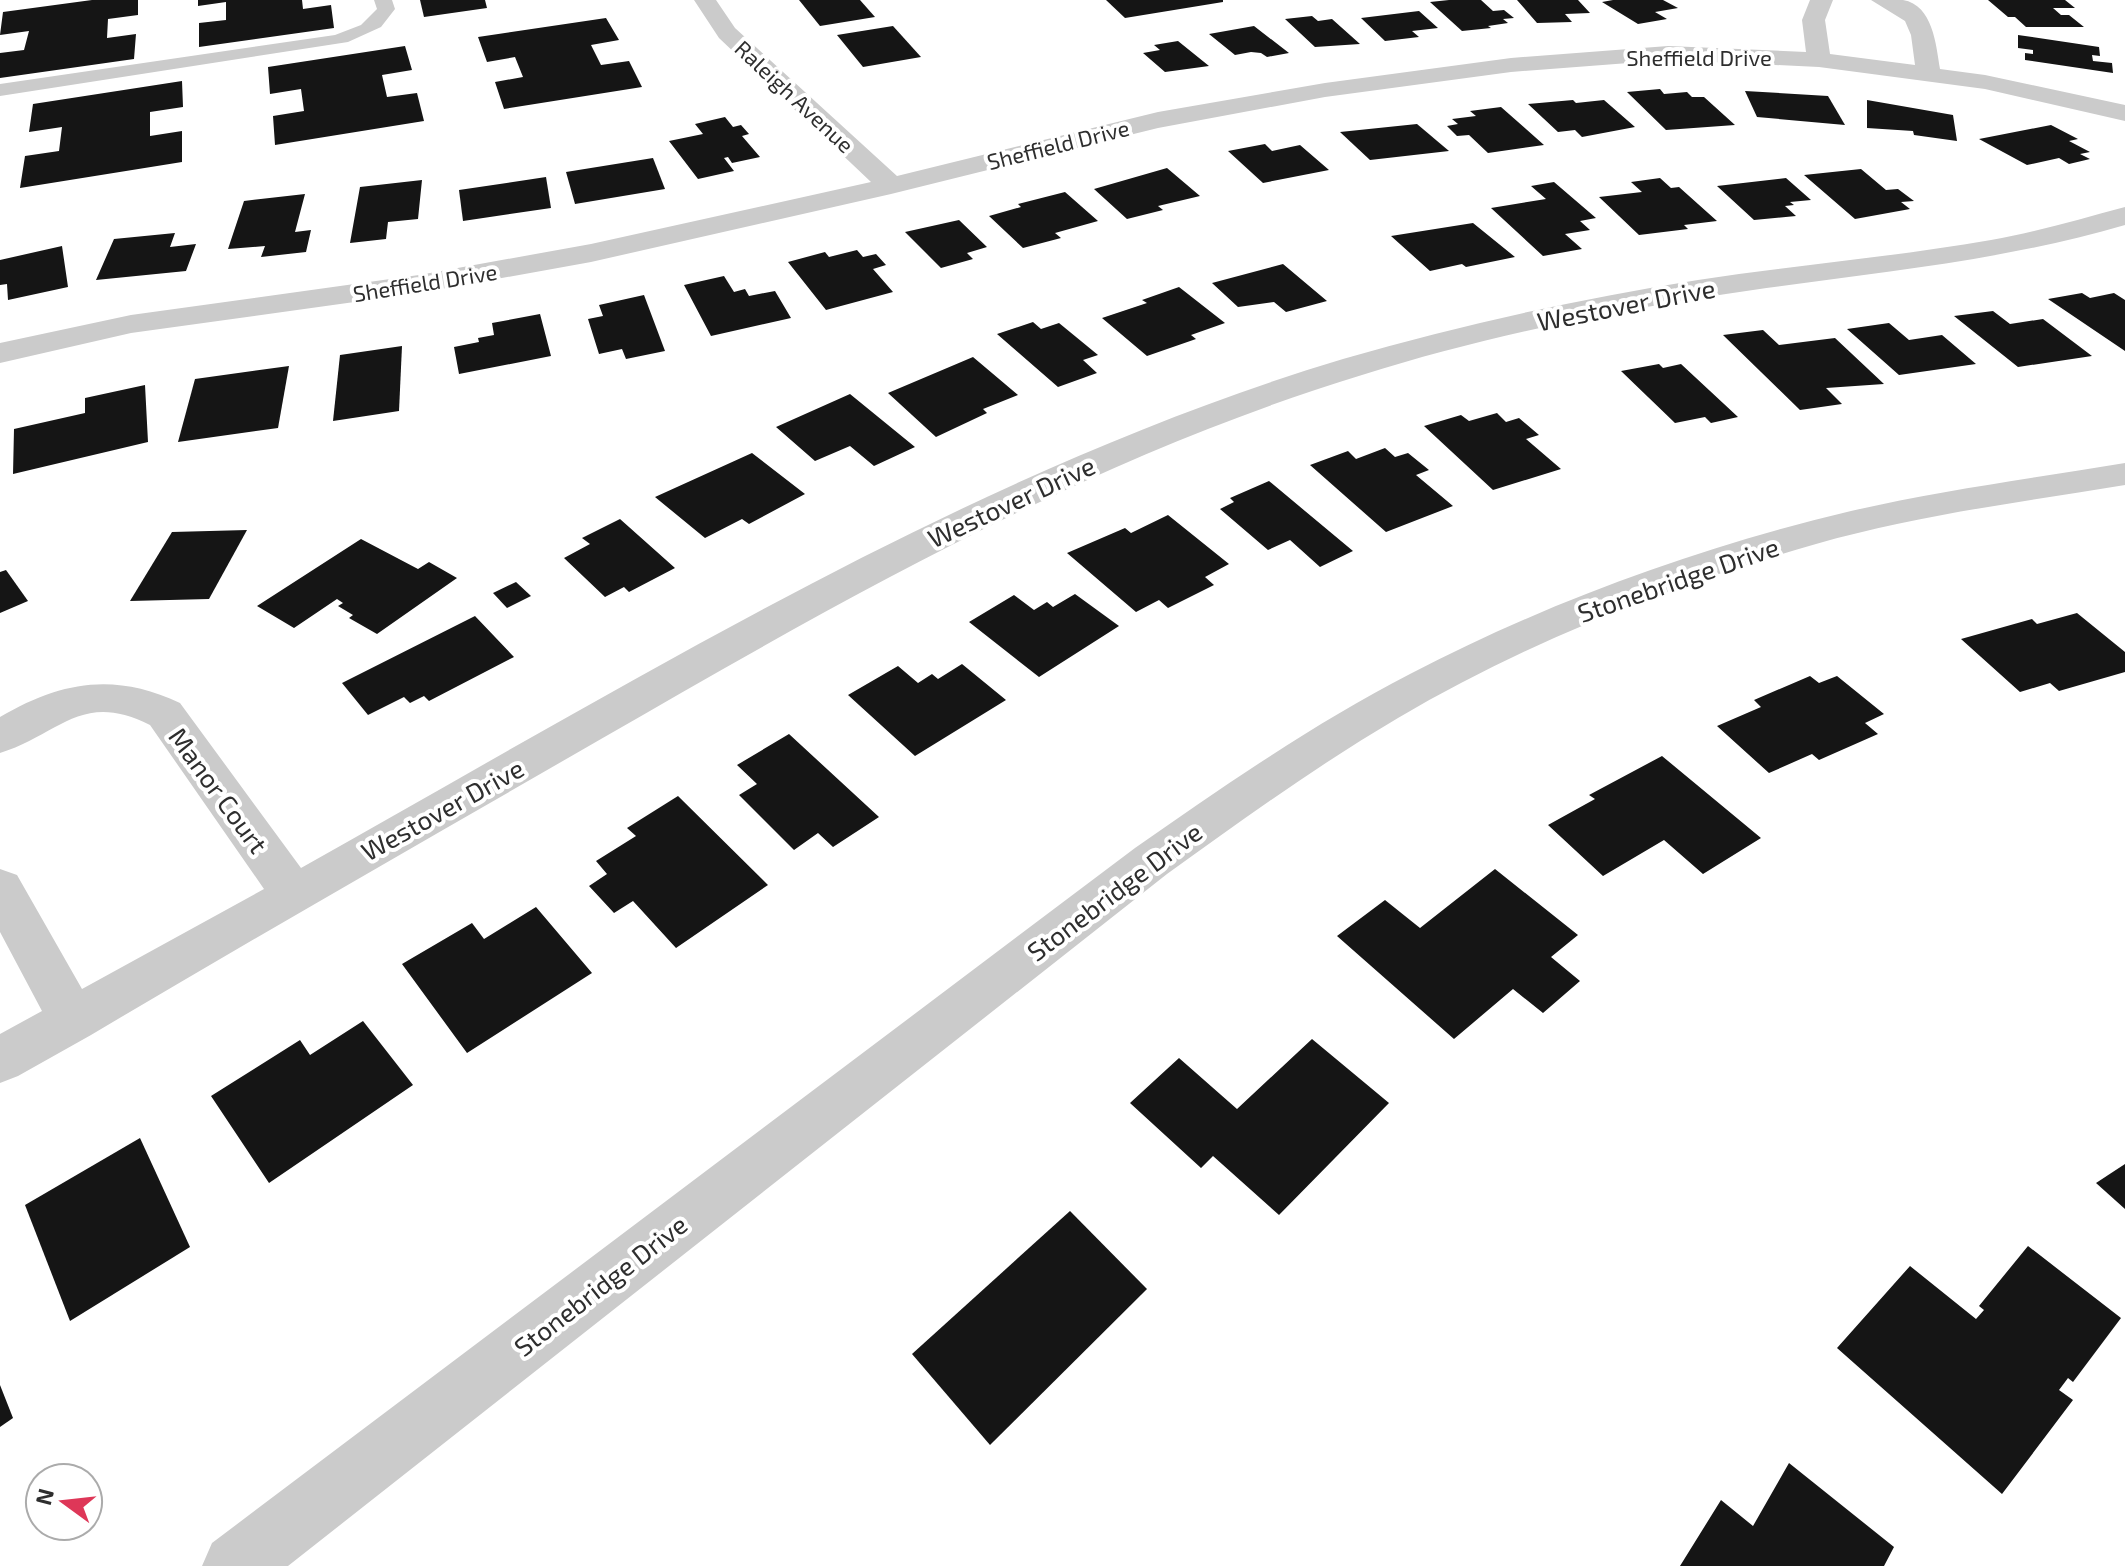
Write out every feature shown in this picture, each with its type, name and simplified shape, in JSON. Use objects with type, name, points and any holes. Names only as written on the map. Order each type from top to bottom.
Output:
[{"type":"street","name":"Raleigh Avenue","points":[[705,0],[727,33],[891,186]]},
{"type":"street","points":[[1819,60],[1813,13],[1822,0]]},
{"type":"street","points":[[1882,0],[1903,6],[1919,21],[1928,73]]},
{"type":"street","name":"Sheffield Drive","points":[[0,353],[131,324],[515,268],[699,231],[1130,126],[1269,100],[1511,65],[1668,53],[1819,60],[1999,85],[2125,113]]},
{"type":"street","name":"Westover Drive","points":[[0,1060],[791,612],[949,528],[1072,470],[1298,384],[1468,336],[1637,299],[1987,251],[2068,234],[2125,216]]},
{"type":"street","name":"Stonebridge Drive","points":[[235,1566],[1151,861],[1262,781],[1363,720],[1461,666],[1558,621],[1665,580],[1764,547],[1913,510],[2125,474]]},
{"type":"street","name":"Manor Court","points":[[0,737],[30,718],[67,701],[98,697],[127,698],[148,704],[165,714],[293,893]]},
{"type":"street","points":[[0,888],[73,1020]]},
{"type":"lane","points":[[0,90],[324,43],[375,24],[386,9],[383,0]]},
{"type":"building","points":[[92,0],[138,0],[138,15],[108,19],[107,38],[136,34],[134,59],[0,78],[0,53],[24,50],[29,31],[0,35],[3,12]]},
{"type":"building","points":[[198,0],[302,0],[303,9],[331,5],[334,28],[199,47],[199,23],[226,20],[226,2],[198,6]]},
{"type":"building","points":[[420,0],[485,0],[487,8],[424,17]]},
{"type":"building","points":[[799,0],[860,0],[875,17],[820,26]]},
{"type":"building","points":[[1106,0],[1223,0],[1223,2],[1125,18]]},
{"type":"building","points":[[1481,0],[1493,11],[1504,10],[1514,18],[1503,19],[1508,23],[1488,26],[1491,28],[1462,31],[1430,2]]},
{"type":"building","points":[[1517,0],[1578,0],[1590,13],[1565,14],[1572,22],[1537,23]]},
{"type":"building","points":[[1663,0],[1678,8],[1655,12],[1667,19],[1638,24],[1602,2]]},
{"type":"building","points":[[1988,0],[2065,0],[2075,8],[2053,8],[2084,27],[2026,27]]},
{"type":"building","points":[[1419,11],[1438,28],[1412,31],[1419,37],[1385,41],[1361,18]]},
{"type":"building","points":[[1312,16],[1318,21],[1332,19],[1360,44],[1315,47],[1285,19]]},
{"type":"building","points":[[606,18],[619,40],[591,45],[601,65],[629,61],[642,87],[504,109],[495,82],[523,77],[515,57],[487,62],[478,37]]},
{"type":"building","points":[[893,26],[921,57],[863,67],[837,35]]},
{"type":"building","points":[[1254,26],[1289,53],[1267,57],[1251,52],[1235,55],[1209,34]]},
{"type":"building","points":[[2018,35],[2099,47],[2100,56],[2092,55],[2093,61],[2112,63],[2113,73],[2025,60],[2025,53],[2033,54],[2033,50],[2018,48]]},
{"type":"building","points":[[1178,41],[1209,66],[1165,72],[1143,53],[1160,50],[1154,45]]},
{"type":"building","points":[[405,46],[412,70],[382,75],[387,97],[417,93],[424,121],[275,145],[273,116],[304,111],[301,89],[270,94],[268,67]]},
{"type":"building","points":[[182,81],[183,107],[150,112],[150,136],[182,131],[182,162],[20,188],[25,156],[59,151],[62,127],[29,132],[33,104]]},
{"type":"building","points":[[1660,89],[1664,94],[1687,92],[1692,97],[1704,97],[1735,125],[1666,130],[1627,92]]},
{"type":"building","points":[[1745,91],[1828,96],[1845,125],[1757,117]]},
{"type":"building","points":[[1573,100],[1576,103],[1604,100],[1635,127],[1582,137],[1575,130],[1558,132],[1528,104]]},
{"type":"building","points":[[1867,100],[1953,115],[1957,141],[1914,135],[1913,131],[1867,128]]},
{"type":"building","points":[[1501,107],[1544,145],[1488,153],[1469,135],[1457,136],[1447,126],[1458,124],[1452,119],[1476,116],[1470,111]]},
{"type":"building","points":[[725,117],[733,127],[741,125],[749,134],[742,136],[760,157],[732,163],[728,157],[724,158],[734,171],[698,179],[669,141],[703,134],[695,124]]},
{"type":"building","points":[[1417,124],[1449,151],[1370,160],[1340,132]]},
{"type":"building","points":[[2051,125],[2078,139],[2069,141],[2090,152],[2080,154],[2090,159],[2069,164],[2059,158],[2027,165],[1979,139]]},
{"type":"building","points":[[1265,144],[1272,151],[1300,145],[1329,170],[1263,183],[1228,151]]},
{"type":"building","points":[[653,158],[665,189],[575,204],[566,172]]},
{"type":"building","points":[[1167,168],[1200,196],[1158,206],[1163,210],[1127,219],[1094,189]]},
{"type":"building","points":[[1861,169],[1886,190],[1898,189],[1914,201],[1901,202],[1910,209],[1855,219],[1804,175]]},
{"type":"building","points":[[546,177],[551,208],[463,221],[459,190]]},
{"type":"building","points":[[1660,178],[1671,188],[1679,187],[1717,221],[1684,225],[1688,229],[1639,235],[1599,197],[1642,192],[1631,182]]},
{"type":"building","points":[[1786,178],[1811,200],[1790,202],[1794,205],[1785,206],[1796,216],[1754,220],[1717,186]]},
{"type":"building","points":[[422,180],[418,219],[388,222],[386,239],[350,243],[360,187]]},
{"type":"building","points":[[1554,182],[1596,218],[1580,221],[1590,230],[1565,234],[1582,249],[1543,256],[1491,208],[1546,199],[1531,186]]},
{"type":"building","points":[[1065,192],[1098,221],[1055,233],[1061,238],[1023,248],[989,216],[1021,207],[1018,204]]},
{"type":"building","points":[[305,194],[295,232],[311,230],[306,252],[261,257],[265,246],[228,249],[244,201]]},
{"type":"building","points":[[959,220],[987,247],[967,253],[973,259],[941,268],[905,232]]},
{"type":"building","points":[[1473,223],[1515,257],[1430,271],[1391,236]]},
{"type":"building","points":[[175,233],[170,247],[196,244],[186,271],[96,280],[114,239]]},
{"type":"building","points":[[62,246],[68,287],[8,300],[7,284],[0,285],[0,260]]},
{"type":"building","points":[[857,250],[863,257],[876,254],[886,265],[873,269],[893,292],[826,310],[788,262],[825,252],[829,257]]},
{"type":"building","points":[[1283,264],[1327,301],[1286,312],[1274,302],[1238,307],[1212,283]]},
{"type":"building","points":[[724,276],[734,292],[745,289],[749,296],[775,291],[791,318],[711,336],[684,285]]},
{"type":"building","points":[[1179,287],[1225,323],[1191,335],[1196,339],[1147,356],[1102,318],[1147,303],[1142,300]]},
{"type":"building","points":[[2082,293],[2090,298],[2114,293],[2125,300],[2125,351],[2048,299]]},
{"type":"building","points":[[644,295],[665,351],[626,359],[622,349],[599,354],[588,319],[603,316],[599,305]]},
{"type":"building","points":[[1993,311],[2010,324],[2043,319],[2092,356],[2018,367],[1954,316]]},
{"type":"building","points":[[540,314],[551,356],[459,374],[454,347],[494,335],[492,323]]},
{"type":"building","points":[[1033,322],[1041,329],[1059,323],[1098,355],[1083,360],[1097,373],[1058,387],[997,334]]},
{"type":"building","points":[[1889,323],[1909,340],[1942,335],[1976,364],[1899,375],[1847,329]]},
{"type":"building","points":[[1763,330],[1779,345],[1835,338],[1884,384],[1826,388],[1842,404],[1800,410],[1723,335]]},
{"type":"building","points":[[402,346],[399,411],[333,421],[340,355]]},
{"type":"building","points":[[973,357],[1018,395],[983,409],[987,413],[936,437],[888,393]]},
{"type":"building","points":[[1659,364],[1663,368],[1681,364],[1738,417],[1711,423],[1705,417],[1675,423],[1621,371]]},
{"type":"building","points":[[289,366],[278,428],[178,442],[195,379]]},
{"type":"building","points":[[145,385],[148,442],[13,474],[14,429],[85,413],[85,398]]},
{"type":"building","points":[[850,394],[915,447],[874,466],[850,446],[815,461],[776,427]]},
{"type":"building","points":[[1497,413],[1506,422],[1519,418],[1539,435],[1526,439],[1561,469],[1493,490],[1424,426],[1461,415],[1469,421]]},
{"type":"building","points":[[1385,448],[1395,457],[1408,453],[1429,470],[1416,475],[1453,506],[1386,532],[1310,465],[1348,451],[1356,459]]},
{"type":"building","points":[[752,453],[805,494],[749,524],[742,519],[705,538],[655,497]]},
{"type":"building","points":[[1269,481],[1353,551],[1320,567],[1290,540],[1268,550],[1220,509],[1234,502],[1230,498]]},
{"type":"building","points":[[1168,515],[1229,564],[1205,577],[1214,585],[1168,608],[1159,600],[1136,612],[1067,553],[1125,528],[1131,533]]},
{"type":"building","points":[[620,519],[675,568],[629,592],[624,587],[605,597],[564,558],[590,544],[582,538]]},
{"type":"building","points":[[247,530],[209,599],[130,601],[172,532]]},
{"type":"building","points":[[361,539],[418,569],[429,562],[457,578],[377,634],[349,618],[353,615],[338,606],[343,603],[337,599],[294,628],[257,606]]},
{"type":"building","points":[[6,570],[28,601],[0,613],[0,572]]},
{"type":"building","points":[[516,582],[531,596],[507,608],[493,593]]},
{"type":"building","points":[[1075,594],[1119,626],[1039,677],[969,622],[1014,595],[1034,610],[1047,602],[1053,607]]},
{"type":"building","points":[[2077,613],[2125,652],[2125,672],[2059,691],[2050,683],[2020,692],[1961,639],[2032,619],[2037,624]]},
{"type":"building","points":[[475,616],[514,657],[429,701],[424,696],[410,703],[404,697],[368,715],[342,683]]},
{"type":"building","points":[[962,664],[1006,700],[915,756],[848,695],[898,666],[918,683],[932,674],[938,679]]},
{"type":"building","points":[[1810,676],[1819,683],[1837,676],[1884,714],[1865,723],[1878,734],[1819,760],[1812,754],[1769,773],[1717,726],[1761,707],[1754,700]]},
{"type":"building","points":[[789,734],[879,817],[833,847],[818,833],[794,850],[739,795],[757,784],[737,765]]},
{"type":"building","points":[[1662,756],[1761,838],[1703,874],[1664,840],[1603,876],[1548,825],[1595,799],[1589,795]]},
{"type":"building","points":[[678,796],[768,885],[676,948],[633,901],[614,913],[589,886],[607,874],[596,861],[636,836],[627,828]]},
{"type":"building","points":[[1495,869],[1578,935],[1551,957],[1580,981],[1543,1013],[1513,989],[1454,1039],[1337,936],[1385,900],[1420,928]]},
{"type":"building","points":[[536,907],[592,973],[467,1053],[402,964],[472,923],[484,939]]},
{"type":"building","points":[[363,1021],[413,1085],[269,1183],[211,1096],[300,1040],[310,1055]]},
{"type":"building","points":[[1312,1039],[1389,1103],[1279,1215],[1213,1156],[1201,1168],[1130,1103],[1179,1058],[1237,1109]]},
{"type":"building","points":[[140,1138],[190,1247],[70,1321],[25,1205]]},
{"type":"building","points":[[2125,1164],[2125,1209],[2096,1183]]},
{"type":"building","points":[[1070,1211],[1147,1289],[990,1445],[912,1354]]},
{"type":"building","points":[[2028,1246],[2121,1318],[2073,1382],[2068,1378],[2059,1390],[2073,1400],[2002,1494],[1837,1348],[1910,1266],[1976,1319],[1984,1310],[1979,1306]]},
{"type":"building","points":[[0,1385],[13,1418],[0,1427]]},
{"type":"building","points":[[1789,1463],[1894,1547],[1884,1566],[1680,1566],[1721,1500],[1753,1526]]}]
